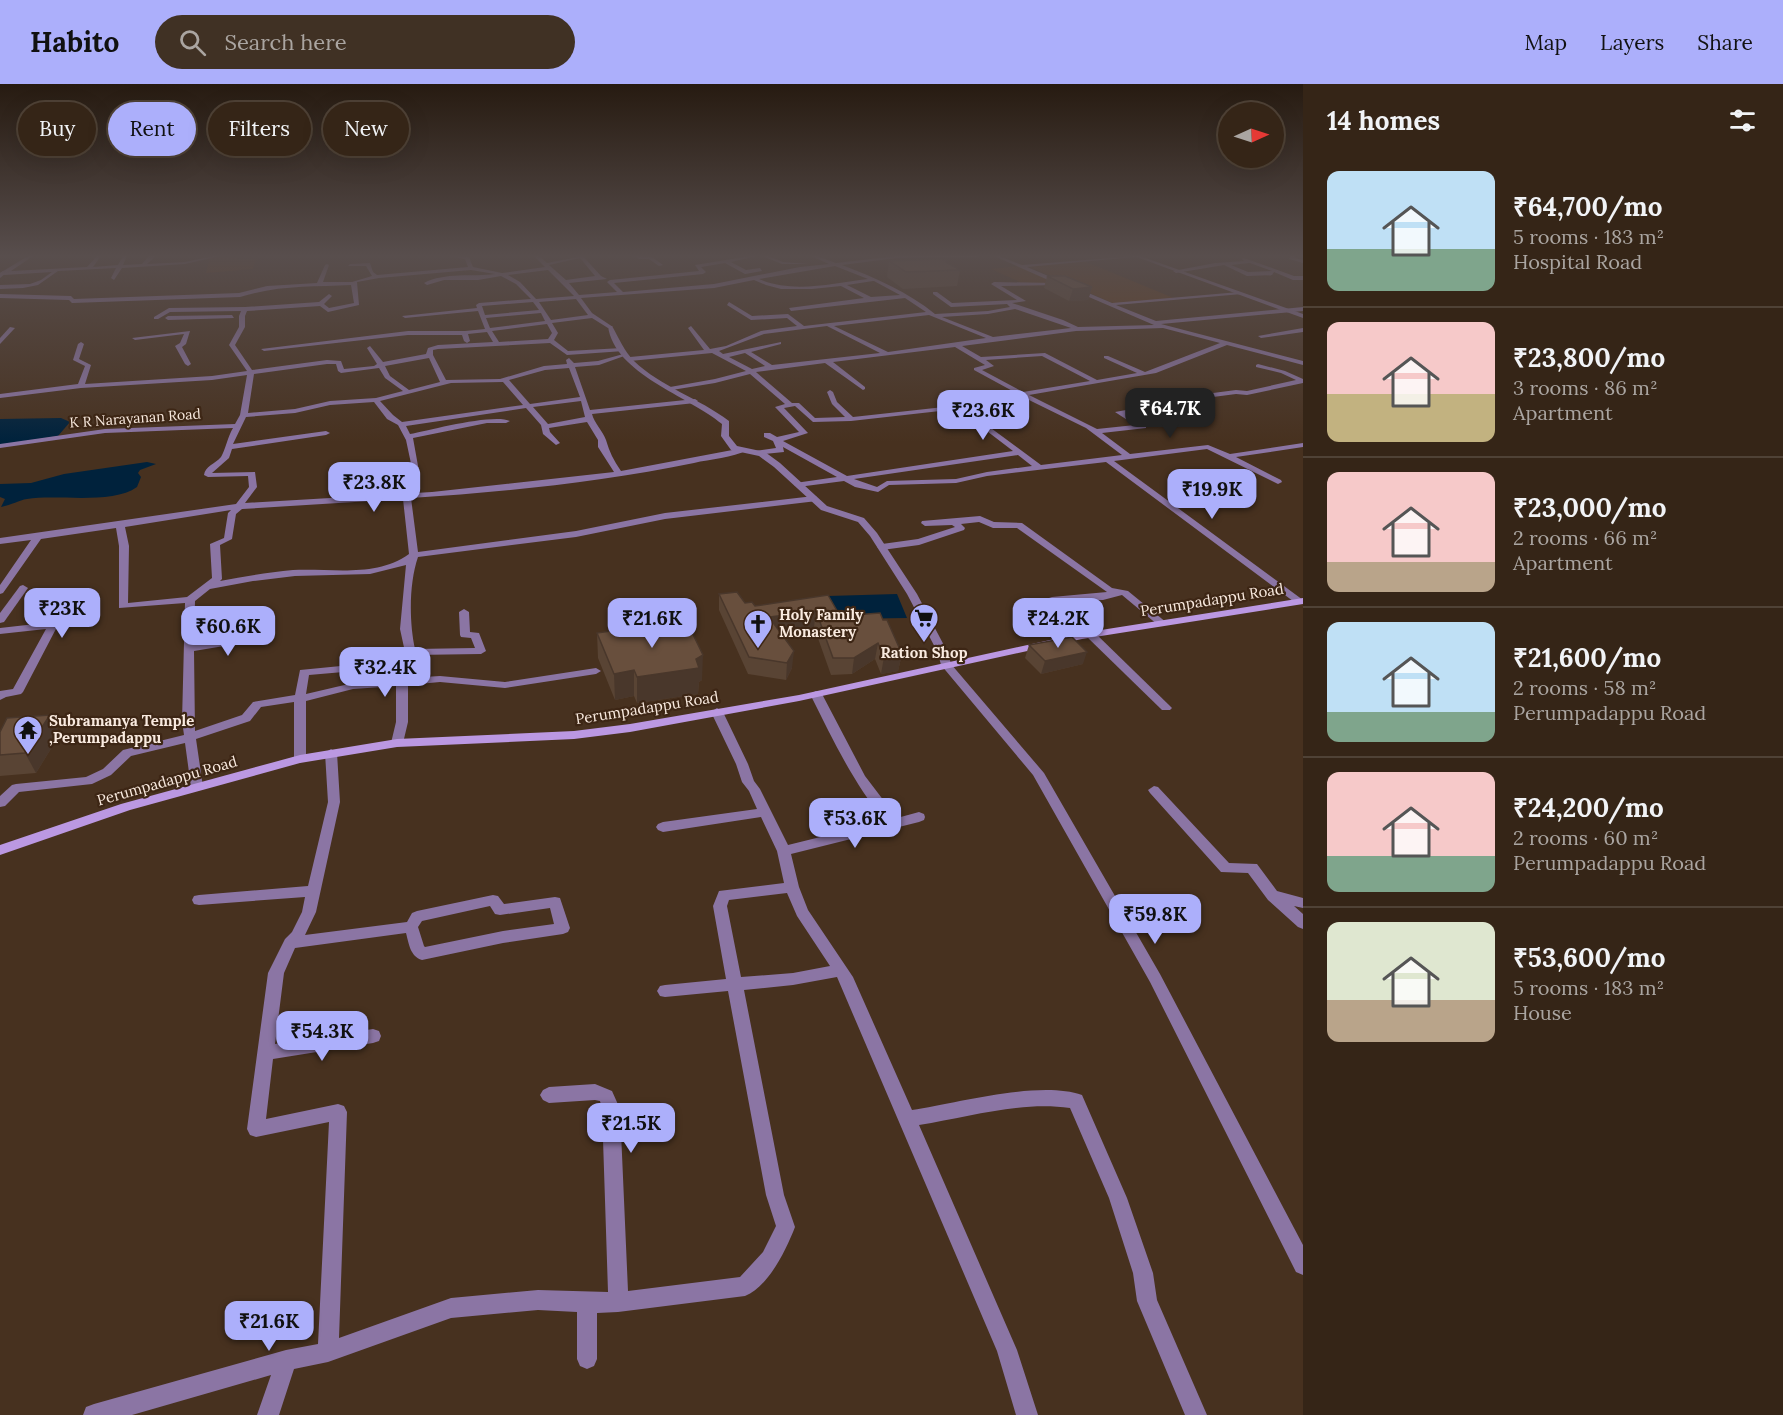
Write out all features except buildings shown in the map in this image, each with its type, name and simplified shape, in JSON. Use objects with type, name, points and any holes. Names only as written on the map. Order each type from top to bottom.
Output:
[{"type":"main road","name":"Perumpadappu Road","points":[[0,850],[126,807],[300,759],[331,753],[397,743],[574,735],[630,728],[816,694],[1089,634],[1302,602]]},
{"type":"street","points":[[120,525],[124,546],[123,606],[190,600],[217,579],[215,544],[228,538],[232,513],[242,506],[246,494],[253,487],[252,474],[208,475],[208,471],[223,461],[244,415],[251,373],[232,345],[242,327],[242,318]]},
{"type":"street","points":[[483,318],[497,344]]},
{"type":"street","points":[[547,318],[555,333],[550,341]]},
{"type":"street","points":[[264,349],[418,339],[578,318]]},
{"type":"street","points":[[596,318],[610,327],[626,354],[650,375],[714,412],[726,423],[725,436],[734,448],[757,453],[777,465],[829,511],[857,518],[874,535],[923,615],[943,653],[946,665],[1038,773],[1155,978],[1303,1265]]},
{"type":"street","points":[[791,318],[803,328]]},
{"type":"street","points":[[0,396],[81,386],[187,380],[327,362],[339,362],[342,372],[381,365],[450,346],[550,341],[567,353],[626,354],[710,351],[728,347],[763,332],[897,318]]},
{"type":"street","points":[[942,318],[992,339]]},
{"type":"street","points":[[1051,318],[1076,329]]},
{"type":"street","points":[[1146,318],[1163,326],[1303,363]]},
{"type":"street","points":[[1155,322],[1202,318]]},
{"type":"street","points":[[829,326],[849,333],[887,354]]},
{"type":"street","points":[[672,388],[715,381],[771,367],[992,339],[1076,329],[1163,326]]},
{"type":"street","points":[[0,342],[12,328]]},
{"type":"street","points":[[691,328],[710,351],[751,371],[790,405]]},
{"type":"street","points":[[1262,336],[1303,330]]},
{"type":"street","points":[[135,338],[188,332],[183,344],[178,346],[188,364]]},
{"type":"street","points":[[450,333],[450,346]]},
{"type":"street","points":[[465,333],[467,345]]},
{"type":"street","points":[[418,339],[430,353],[444,383]]},
{"type":"street","points":[[1023,394],[1154,372],[1228,342]]},
{"type":"street","points":[[722,356],[779,343]]},
{"type":"street","points":[[81,344],[76,360],[88,365],[81,386]]},
{"type":"street","points":[[957,345],[991,366],[976,369],[1073,417],[1096,431],[1129,457]]},
{"type":"street","points":[[370,348],[387,377],[408,392]]},
{"type":"street","points":[[746,351],[771,367]]},
{"type":"street","points":[[567,353],[584,398],[588,416],[602,440],[602,447],[618,472]]},
{"type":"street","points":[[244,415],[295,411],[330,403],[378,402],[444,383],[505,380],[534,370],[599,363],[626,354]]},
{"type":"street","points":[[980,359],[1043,354],[1097,382]]},
{"type":"street","points":[[1106,357],[1144,374]]},
{"type":"street","points":[[827,361],[863,388]]},
{"type":"street","points":[[1258,366],[1283,372],[1303,381]]},
{"type":"street","points":[[505,380],[546,426],[546,432],[556,442]]},
{"type":"street","points":[[1096,431],[1143,426],[1119,412],[1168,404],[1164,397],[1203,392],[1213,395],[1247,393],[1303,381]]},
{"type":"street","points":[[830,392],[834,404],[851,419]]},
{"type":"street","points":[[942,394],[1040,468]]},
{"type":"street","points":[[400,424],[584,398]]},
{"type":"street","points":[[546,426],[588,416],[695,401]]},
{"type":"street","points":[[378,402],[390,417],[400,424],[410,440],[417,475],[418,495]]},
{"type":"street","points":[[776,440],[804,433],[779,407],[790,405],[797,404],[813,420],[851,419],[960,407]]},
{"type":"street","points":[[407,437],[487,422],[506,421]]},
{"type":"street","name":"K R Narayanan Road","points":[[0,446],[105,431],[237,426]]},
{"type":"street","points":[[228,447],[327,433]]},
{"type":"street","points":[[768,435],[858,485],[878,489],[887,483],[956,481],[987,474],[1208,447],[1278,482]]},
{"type":"street","points":[[757,453],[781,450],[776,440]]},
{"type":"street","points":[[1229,456],[1303,445]]},
{"type":"street","points":[[0,541],[242,506],[407,497],[618,472],[672,465],[743,450]]},
{"type":"street","points":[[798,485],[1018,453]]},
{"type":"street","points":[[1108,460],[1302,602]]},
{"type":"street","points":[[339,485],[417,475]]},
{"type":"street","points":[[397,743],[402,722],[402,682],[408,658],[405,629],[409,569],[414,555],[407,497]]},
{"type":"street","points":[[207,587],[280,574],[374,571],[405,564],[414,555],[576,534],[665,516],[814,499]]},
{"type":"street","points":[[925,523],[980,519],[993,525],[1019,525],[1042,544],[1109,590],[1125,593],[1162,623]]},
{"type":"street","points":[[882,547],[919,542],[961,528],[954,522]]},
{"type":"street","points":[[0,591],[12,577],[26,550],[38,537]]},
{"type":"street","points":[[0,620],[23,588]]},
{"type":"street","points":[[1052,600],[1102,597],[1118,592]]},
{"type":"street","points":[[190,600],[188,721],[192,735],[197,787]]},
{"type":"street","points":[[300,759],[300,698],[304,672],[481,651],[476,635],[465,635],[464,612]]},
{"type":"street","points":[[0,631],[53,625],[17,692],[1,694],[0,697]]},
{"type":"street","points":[[1089,634],[1166,708]]},
{"type":"street","points":[[189,649],[264,640]]},
{"type":"street","points":[[0,789],[88,781],[107,772],[127,753],[176,742],[246,718],[257,704],[300,698],[353,686],[440,679],[505,685],[596,671]]},
{"type":"street","points":[[816,694],[853,767],[877,805],[894,824]]},
{"type":"street","points":[[717,712],[742,764],[748,782],[754,789],[784,851],[792,887],[802,912],[848,981],[1007,1350],[1027,1415]]},
{"type":"street","points":[[328,1352],[338,1112],[255,1129],[276,973],[290,943],[297,936],[309,912],[334,802],[331,753]]},
{"type":"street","points":[[0,803],[16,788]]},
{"type":"street","points":[[1154,790],[1226,868],[1252,868],[1273,896],[1303,923]]},
{"type":"street","points":[[663,827],[765,812]]},
{"type":"street","points":[[784,851],[919,817]]},
{"type":"street","points":[[94,1415],[286,1360],[328,1352],[451,1308],[538,1300],[618,1302],[745,1286],[770,1259],[786,1227],[775,1196],[720,906],[724,895],[792,887]]},
{"type":"street","points":[[199,900],[314,891]]},
{"type":"street","points":[[1273,896],[1303,903]]},
{"type":"street","points":[[493,900],[500,910],[555,902],[563,928],[503,937],[422,954],[417,948],[411,927],[417,917],[493,900]]},
{"type":"street","points":[[290,943],[411,927]]},
{"type":"street","points":[[665,991],[819,976],[841,970]]},
{"type":"street","points":[[266,1053],[374,1036]]},
{"type":"street","points":[[549,1095],[595,1092],[606,1096],[611,1109],[618,1302]]},
{"type":"street","points":[[908,1119],[966,1107],[1048,1097],[1076,1101],[1118,1198],[1143,1273],[1147,1301],[1196,1415]]},
{"type":"street","points":[[587,1303],[587,1359]]},
{"type":"street","points":[[268,1415],[286,1360]]},
{"type":"water","points":[[61,418],[70,422],[58,436],[0,445],[0,419]]},
{"type":"water","points":[[147,462],[156,464],[140,470],[138,473],[141,477],[137,487],[126,492],[99,497],[27,499],[1,507],[5,499],[0,497],[0,484],[31,483],[64,474]]},
{"type":"water","points":[[897,594],[907,618],[837,619],[828,596]]},
{"type":"place","name":"Ration Shop","points":[[924,644]]},
{"type":"place","name":"Holy Family Monastery","points":[[758,650]]},
{"type":"place","name":"Subramanya Temple ,Perumpadappu","points":[[28,756]]}]
